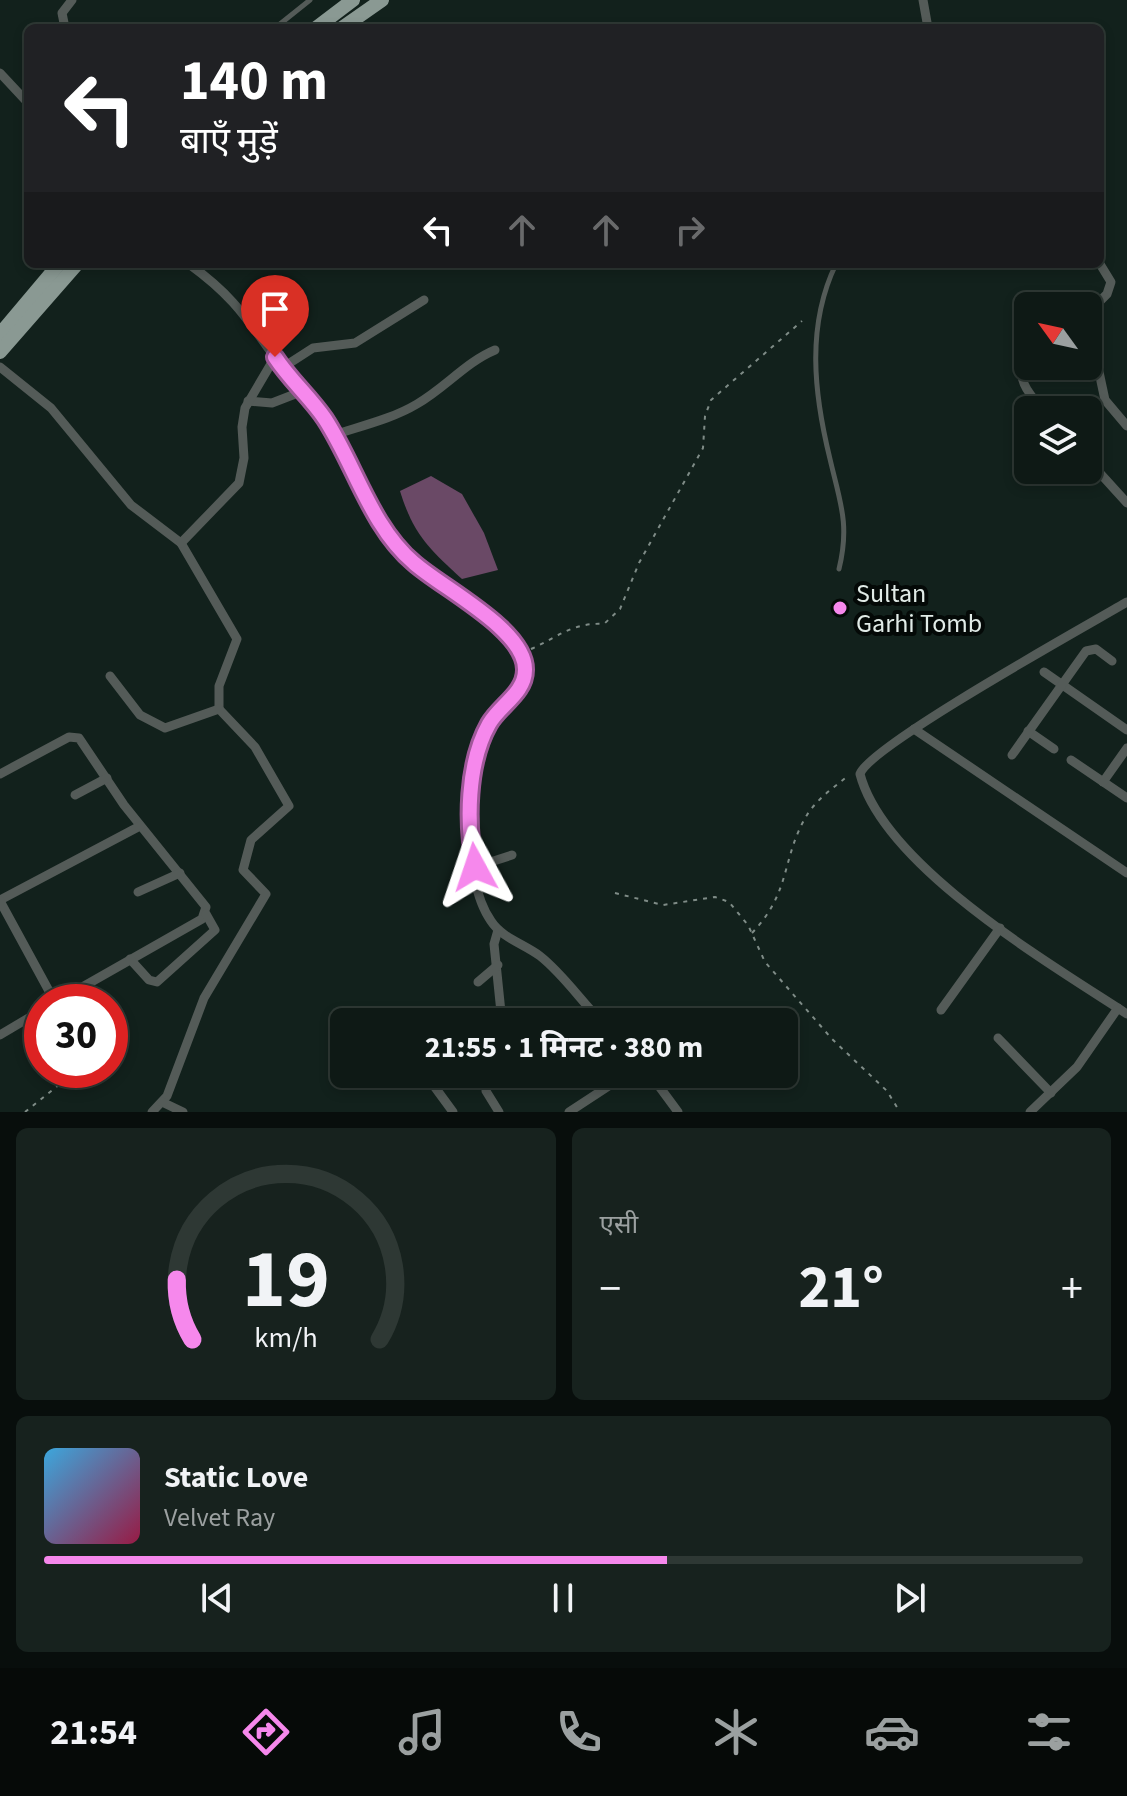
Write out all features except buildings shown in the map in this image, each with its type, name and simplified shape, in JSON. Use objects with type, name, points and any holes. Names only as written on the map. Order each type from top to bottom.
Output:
[{"type":"main road","points":[[323,24],[359,4],[380,1]]},
{"type":"main road","points":[[345,24],[359,4]]},
{"type":"main road","points":[[0,334],[56,268]]},
{"type":"main road","points":[[0,352],[74,268]]},
{"type":"street","points":[[64,24],[62,13],[72,0]]},
{"type":"street","points":[[923,0],[927,24]]},
{"type":"street","points":[[0,73],[24,99]]},
{"type":"street","points":[[194,268],[225,291],[251,320],[282,368],[303,391],[334,435],[382,523],[401,551],[501,629],[523,653],[525,670],[521,687],[490,722],[475,766],[471,831],[475,867],[485,911],[498,930],[541,957],[589,1008]]},
{"type":"street","points":[[1102,297],[1110,288],[1109,276],[1103,268]]},
{"type":"street","points":[[282,368],[313,348],[355,343],[424,300]]},
{"type":"street","points":[[334,435],[418,404],[474,360],[495,350]]},
{"type":"street","points":[[181,543],[239,483],[244,458],[242,427],[248,401],[275,357]]},
{"type":"street","points":[[0,367],[51,408],[131,505],[181,543],[237,639],[219,686],[219,709],[255,747],[289,806],[251,840],[243,870],[266,894],[204,998],[173,1085],[152,1112]]},
{"type":"street","points":[[1101,380],[1105,400],[1127,426]]},
{"type":"street","points":[[248,401],[272,403],[303,391]]},
{"type":"street","points":[[1102,475],[1127,503]]},
{"type":"street","points":[[1030,1112],[1051,1093],[1122,1011],[1000,928],[909,854],[889,833],[862,783],[862,766],[914,729],[1127,602]]},
{"type":"street","points":[[1012,755],[1089,649],[1096,649],[1112,661]]},
{"type":"street","points":[[1044,672],[1127,730]]},
{"type":"street","points":[[110,676],[140,715],[165,728],[219,709]]},
{"type":"street","points":[[914,729],[1127,873]]},
{"type":"street","points":[[1028,731],[1054,749]]},
{"type":"street","points":[[0,774],[76,736],[140,826],[206,907],[206,914],[215,930],[157,982],[149,980],[130,959]]},
{"type":"street","points":[[1103,782],[1127,748]]},
{"type":"street","points":[[1071,760],[1127,798]]},
{"type":"street","points":[[75,795],[107,778]]},
{"type":"street","points":[[46,984],[0,901],[140,826]]},
{"type":"street","points":[[475,867],[505,861],[512,855]]},
{"type":"street","points":[[138,892],[180,873]]},
{"type":"street","points":[[87,984],[206,914]]},
{"type":"street","points":[[0,925],[10,920]]},
{"type":"street","points":[[941,1010],[1000,928]]},
{"type":"street","points":[[498,930],[494,944],[501,1008]]},
{"type":"street","points":[[478,982],[498,965]]},
{"type":"street","points":[[0,1035],[24,1021]]},
{"type":"street","points":[[998,1038],[1051,1093]]},
{"type":"street","points":[[435,1088],[453,1112]]},
{"type":"street","points":[[486,1088],[498,1111]]},
{"type":"street","points":[[569,1112],[606,1088]]},
{"type":"street","points":[[660,1088],[678,1112]]},
{"type":"street","points":[[162,1102],[181,1111]]},
{"type":"lane","points":[[280,24],[310,0]]},
{"type":"lane","points":[[834,268],[823,296],[815,347],[819,411],[846,522],[839,569]]},
{"type":"path","points":[[523,653],[565,629],[581,624],[604,624],[616,615],[667,510],[703,448],[705,416],[711,400],[802,321]]},
{"type":"path","points":[[752,934],[776,904],[799,831],[808,814],[818,801],[862,766]]},
{"type":"path","points":[[615,893],[663,905],[719,898],[735,909],[752,934],[765,962],[832,1039],[887,1091],[900,1112]]},
{"type":"path","points":[[25,1112],[55,1088]]},
{"type":"shaded area","points":[[431,476],[462,494],[484,533],[498,570],[462,579],[424,540],[411,519],[400,491]]},
{"type":"place","name":"Sultan Garhi Tomb","points":[[840,608]]},
{"type":"route","points":[[275,357],[324,418],[382,523],[401,551],[501,629],[523,653],[525,670],[521,687],[490,722],[475,766],[471,831],[475,867]]}]
